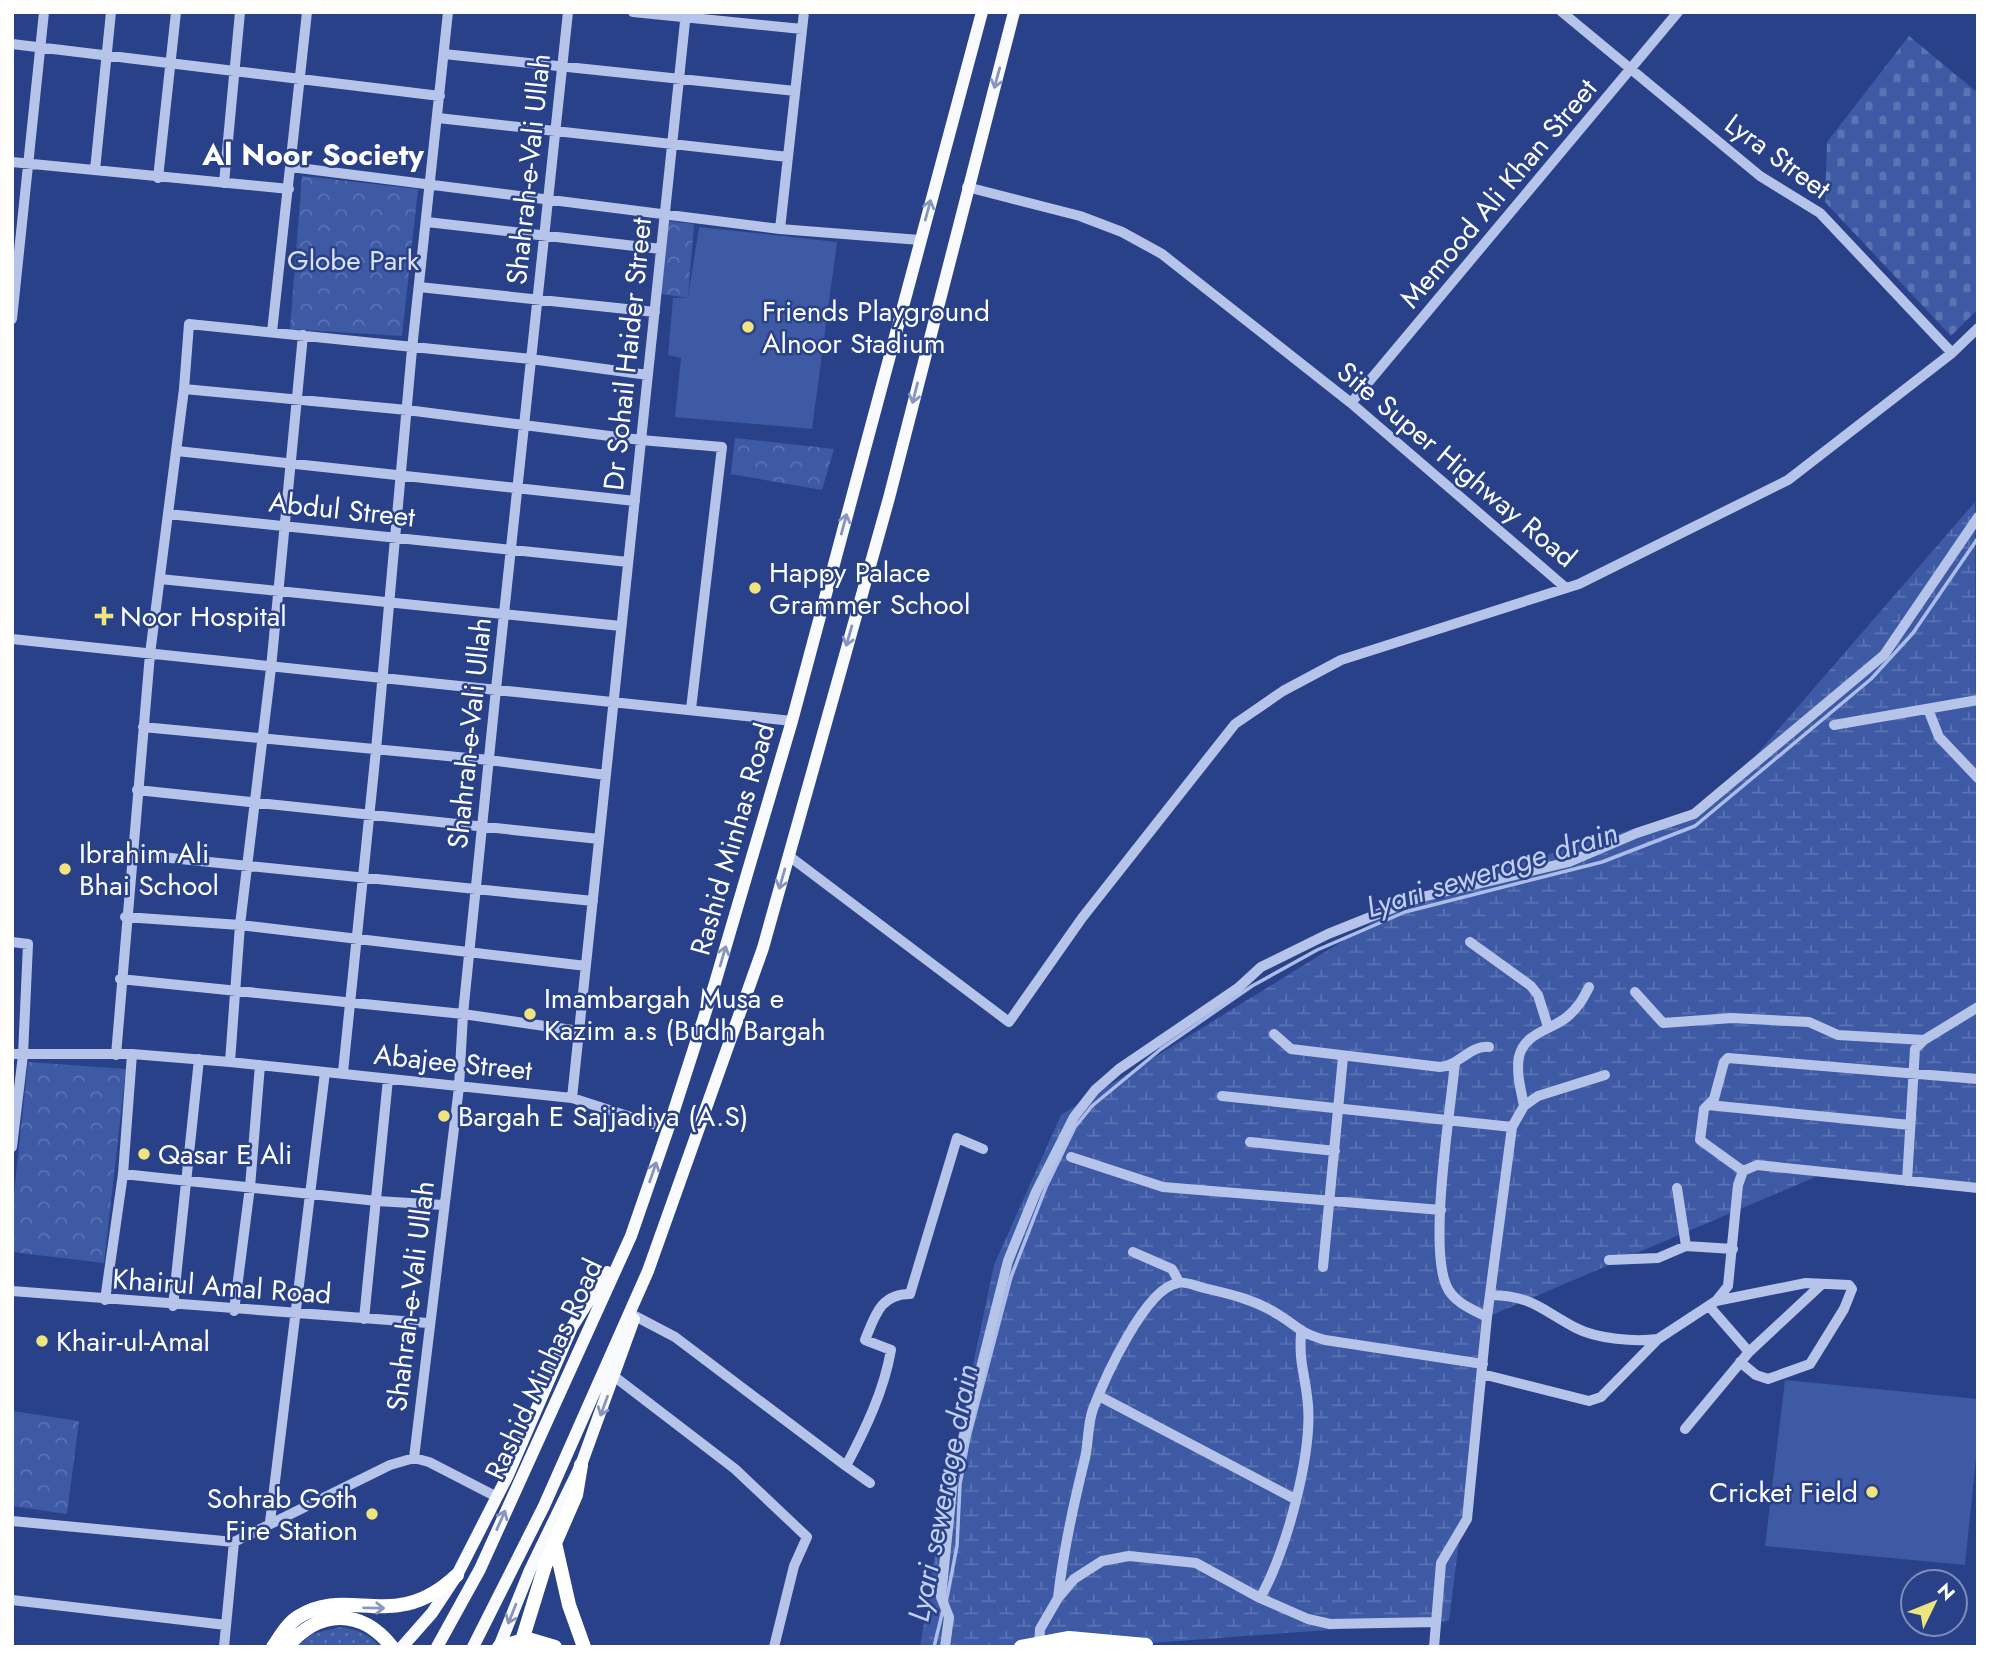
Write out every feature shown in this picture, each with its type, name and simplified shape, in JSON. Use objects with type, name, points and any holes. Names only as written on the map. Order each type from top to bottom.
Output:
[{"type":"highway","points":[[520,1647],[555,1543],[576,1495],[581,1465]]},
{"type":"highway","points":[[555,1543],[569,1605],[584,1647]]},
{"type":"highway","points":[[273,1647],[298,1617],[320,1608],[339,1605],[393,1608],[415,1604],[442,1590],[457,1575]]},
{"type":"highway","points":[[287,1647],[312,1624],[329,1618],[347,1618],[365,1623],[380,1632],[392,1647]]},
{"type":"highway","points":[[1021,1647],[1069,1638],[1150,1646]]},
{"type":"highway","points":[[499,1647],[528,1639],[555,1647]]},
{"type":"main road","name":"Rashid Minhas Road","points":[[437,1647],[480,1569],[631,1236],[668,1129],[715,983],[792,721],[982,12]]},
{"type":"main road","name":"Rashid Minhas Road","points":[[473,1647],[544,1506],[648,1271],[763,948],[889,498],[1014,12]]},
{"type":"main road","points":[[402,1647],[432,1613],[457,1575],[497,1497],[572,1327],[631,1236]]},
{"type":"main road","points":[[499,1647],[530,1570],[581,1465],[615,1377],[648,1271]]},
{"type":"street","points":[[12,319],[14,279],[44,12]]},
{"type":"street","points":[[95,170],[111,12]]},
{"type":"street","points":[[158,178],[176,12]]},
{"type":"street","points":[[224,183],[240,12]]},
{"type":"street","points":[[272,332],[307,12]]},
{"type":"street","points":[[343,1072],[383,678],[412,349],[448,12]]},
{"type":"street","name":"Shahrah-e-Vali Ullah","points":[[414,1458],[428,1324],[459,1087],[469,952],[568,12]]},
{"type":"street","points":[[633,12],[686,15],[802,29]]},
{"type":"street","points":[[780,229],[804,12]]},
{"type":"street","name":"Lyra Street","points":[[1562,12],[1630,71],[1774,186],[1820,213],[1952,353]]},
{"type":"street","name":"Memood Ali Khan Street","points":[[1351,403],[1678,12]]},
{"type":"street","name":"Dr Sohail Haider Street","points":[[572,1098],[686,15]]},
{"type":"street","points":[[12,44],[440,96]]},
{"type":"street","points":[[444,54],[795,92]]},
{"type":"street","points":[[438,118],[788,157]]},
{"type":"street","points":[[12,162],[289,189]]},
{"type":"street","points":[[291,167],[780,229],[920,240]]},
{"type":"street","name":"Site Super Highway Road","points":[[967,187],[1080,216],[1122,232],[1152,248],[1351,403],[1566,588],[1788,480],[1952,353],[1978,328]]},
{"type":"street","points":[[427,222],[661,249]]},
{"type":"street","points":[[419,287],[655,312]]},
{"type":"street","points":[[116,1055],[125,917],[150,654],[177,451],[189,324],[412,349],[531,359],[648,375]]},
{"type":"street","points":[[230,1062],[240,925],[271,668],[303,335]]},
{"type":"street","points":[[184,389],[407,410],[641,440],[722,447],[691,709]]},
{"type":"street","points":[[177,451],[291,465],[401,473],[635,501]]},
{"type":"street","name":"Abdul Street","points":[[168,514],[628,562]]},
{"type":"street","points":[[945,1647],[949,1617],[941,1597],[953,1479],[1008,1261],[1036,1192],[1074,1117],[1095,1090],[1119,1069],[1238,988],[1261,967],[1328,934],[1418,898],[1569,862],[1637,833],[1694,814],[1884,655],[1978,517]]},
{"type":"street","points":[[160,579],[621,626]]},
{"type":"street","points":[[789,856],[1009,1022],[1082,918],[1235,724],[1283,691],[1341,660],[1566,588]]},
{"type":"street","points":[[12,639],[792,721]]},
{"type":"street","points":[[1834,725],[1978,700]]},
{"type":"street","points":[[1928,709],[1939,737],[1978,778]]},
{"type":"street","points":[[143,727],[489,760],[606,775]]},
{"type":"street","points":[[137,790],[599,839]]},
{"type":"street","points":[[131,854],[593,901]]},
{"type":"street","points":[[125,917],[240,925],[586,966]]},
{"type":"street","points":[[12,942],[28,944],[17,1054],[12,1147]]},
{"type":"street","points":[[1470,942],[1531,986],[1538,996],[1548,1027]]},
{"type":"street","points":[[120,979],[463,1014],[579,1031]]},
{"type":"street","points":[[1524,1106],[1518,1072],[1519,1055],[1526,1041],[1565,1019],[1581,1004],[1589,986]]},
{"type":"street","points":[[1635,992],[1663,1023],[1732,1018],[1809,1022],[1838,1035],[1924,1040]]},
{"type":"street","points":[[1907,1181],[1915,1049],[1924,1040],[1978,1007]]},
{"type":"street","points":[[1275,1034],[1292,1049],[1440,1067],[1455,1063],[1476,1048],[1489,1046]]},
{"type":"street","name":"Abajee Street","points":[[17,1054],[132,1054],[199,1059],[572,1098],[668,1129]]},
{"type":"street","points":[[104,1300],[123,1174],[132,1054]]},
{"type":"street","points":[[1323,1267],[1343,1057]]},
{"type":"street","points":[[1743,1171],[1700,1140],[1704,1108],[1714,1099],[1724,1062],[1728,1058],[1978,1079]]},
{"type":"street","points":[[173,1306],[199,1059]]},
{"type":"street","points":[[1455,1063],[1438,1244],[1446,1287],[1459,1303],[1487,1317]]},
{"type":"street","points":[[234,1311],[250,1188],[260,1065]]},
{"type":"street","points":[[270,1522],[325,1072]]},
{"type":"street","points":[[1434,1647],[1441,1563],[1467,1518],[1487,1317],[1512,1127],[1524,1106],[1538,1096],[1605,1075]]},
{"type":"street","points":[[364,1319],[388,1079]]},
{"type":"street","points":[[1222,1096],[1512,1127]]},
{"type":"street","points":[[1708,1105],[1910,1125]]},
{"type":"street","points":[[846,1466],[863,1432],[887,1371],[891,1350],[865,1340],[879,1308],[888,1298],[910,1294],[957,1138],[983,1149]]},
{"type":"street","points":[[1250,1142],[1335,1151]]},
{"type":"street","points":[[1071,1157],[1163,1187],[1330,1203],[1441,1210]]},
{"type":"street","points":[[1133,1252],[1172,1269],[1179,1282],[1242,1297],[1280,1315],[1301,1333],[1325,1340],[1483,1369],[1589,1401],[1601,1397],[1658,1339],[1713,1303],[1728,1286],[1738,1185],[1743,1171],[1757,1165],[1978,1188]]},
{"type":"street","points":[[123,1174],[377,1201],[443,1205]]},
{"type":"street","points":[[1677,1188],[1686,1246]]},
{"type":"street","points":[[1609,1260],[1658,1258],[1686,1246],[1733,1249]]},
{"type":"street","points":[[1058,1598],[1074,1496],[1085,1460],[1092,1411],[1126,1342],[1151,1302],[1179,1282]]},
{"type":"street","points":[[1713,1303],[1806,1283],[1849,1285],[1852,1289],[1844,1309],[1810,1364],[1768,1379],[1756,1375],[1740,1362]]},
{"type":"street","points":[[1685,1429],[1749,1352],[1822,1284]]},
{"type":"street","name":"Khairul Amal Road","points":[[12,1291],[234,1311],[428,1324]]},
{"type":"street","points":[[1490,1295],[1517,1296],[1541,1306],[1588,1334],[1647,1341],[1658,1339]]},
{"type":"street","points":[[1713,1303],[1749,1352]]},
{"type":"street","points":[[635,1316],[675,1337],[870,1483]]},
{"type":"street","points":[[1260,1598],[1274,1570],[1306,1456],[1307,1396],[1299,1361],[1301,1333]]},
{"type":"street","points":[[615,1377],[735,1469],[807,1537],[794,1566],[774,1647]]},
{"type":"street","points":[[1100,1396],[1295,1499]]},
{"type":"street","points":[[12,1521],[234,1542],[390,1465],[414,1458],[429,1462],[497,1497]]},
{"type":"street","points":[[224,1647],[234,1542]]},
{"type":"street","points":[[1039,1647],[1040,1629],[1058,1598],[1074,1578],[1102,1561],[1129,1556],[1154,1561],[1196,1563],[1260,1598],[1308,1619],[1330,1624],[1436,1622]]},
{"type":"street","points":[[12,1600],[226,1626]]},
{"type":"green space","points":[[1909,36],[1978,93],[1978,309],[1951,336],[1825,202],[1827,142]]},
{"type":"green space","name":"Globe Park","points":[[302,176],[418,189],[402,336],[290,329]]},
{"type":"green space","points":[[669,221],[694,224],[688,298],[661,294]]},
{"type":"green space","name":"Friends Playground Alnoor Stadium","points":[[699,227],[837,242],[812,429],[675,417],[681,358],[668,355],[673,298],[688,298]]},
{"type":"green space","points":[[735,438],[834,449],[822,490],[731,474]]},
{"type":"green space","points":[[1975,502],[1978,1188],[1827,1172],[1487,1317],[1449,1621],[1098,1647],[920,1647],[942,1512],[994,1265],[1061,1115],[1422,892],[1713,805]]},
{"type":"green space","points":[[28,1062],[126,1069],[104,1263],[12,1252],[12,1213]]},
{"type":"green space","name":"Cricket Field","points":[[1785,1380],[1978,1399],[1978,1439],[1965,1565],[1765,1546]]},
{"type":"green space","points":[[12,1411],[79,1421],[67,1514],[12,1506]]},
{"type":"green space","points":[[340,1627],[362,1633],[380,1647],[296,1647],[312,1634]]},
{"type":"waterway","name":"Lyari sewerage drain","points":[[946,1603],[957,1546],[960,1484],[969,1437],[1011,1277],[1046,1187],[1075,1127],[1092,1106],[1161,1049],[1252,986],[1317,950],[1405,912],[1602,862],[1695,826],[1871,679],[1913,633],[1978,538]]},
{"type":"waterway","name":"Lyari sewerage drain","points":[[934,1647],[943,1610]]},
{"type":"place","name":"Friends Playground Alnoor Stadium","points":[[748,327]]},
{"type":"place","name":"Happy Palace Grammer School","points":[[755,588]]},
{"type":"place","name":"Noor Hospital","points":[[104,616]]},
{"type":"place","name":"Ibrahim Ali Bhai School","points":[[65,869]]},
{"type":"place","name":"Imambargah Musa e Kazim a.s (Budh Bargah","points":[[530,1014]]},
{"type":"place","name":"Bargah E Sajjadiya (A.S)","points":[[444,1116]]},
{"type":"place","name":"Qasar E Ali","points":[[144,1154]]},
{"type":"place","name":"Khair-ul-Amal","points":[[42,1341]]},
{"type":"place","name":"Cricket Field","points":[[1872,1492]]},
{"type":"place","name":"Sohrab Goth Fire Station","points":[[372,1514]]},
{"type":"district","name":"Al Noor Society","points":[[313,155]]}]
